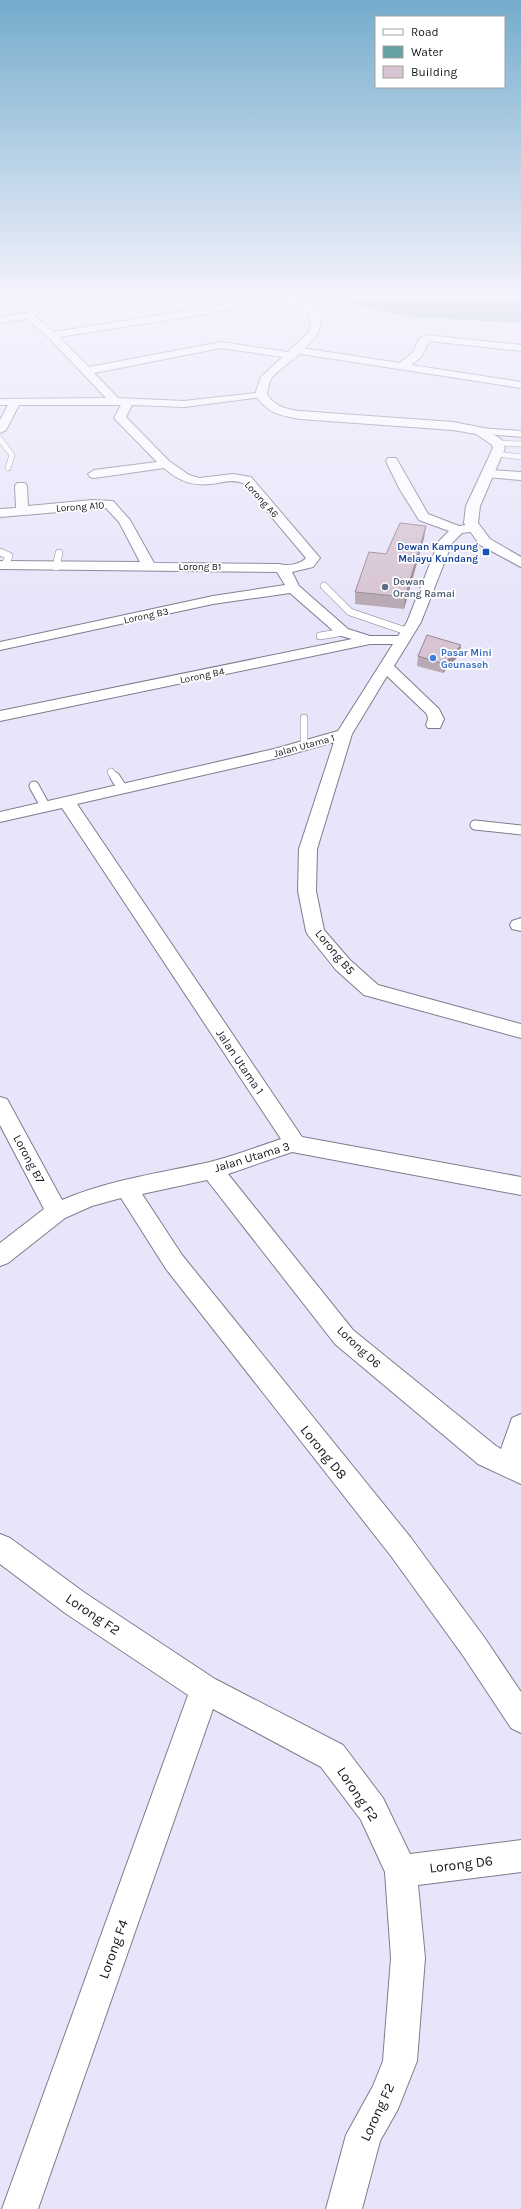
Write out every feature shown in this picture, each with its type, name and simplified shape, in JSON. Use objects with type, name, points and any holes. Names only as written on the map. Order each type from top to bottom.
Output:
[{"type":"main road","points":[[264,399],[274,408],[300,415],[453,426],[480,431],[498,448],[489,474],[473,506],[471,523],[466,529],[521,563]]},
{"type":"street","points":[[0,402],[115,401],[184,404],[222,399]]},
{"type":"street","name":"Lorong A6","points":[[128,402],[120,418],[167,464],[192,481],[234,477],[247,480],[313,558],[308,564],[284,570]]},
{"type":"street","points":[[0,430],[15,403]]},
{"type":"street","points":[[480,431],[521,434]]},
{"type":"street","points":[[392,461],[405,488],[423,517],[466,529]]},
{"type":"street","points":[[94,474],[167,464]]},
{"type":"street","points":[[489,474],[521,476]]},
{"type":"street","points":[[21,486],[22,511]]},
{"type":"street","name":"Lorong A10","points":[[0,513],[92,504],[109,504],[124,520],[149,566]]},
{"type":"street","name":"Jalan Utama 1","points":[[0,817],[304,746],[344,734],[406,636],[428,588],[446,541],[466,529]]},
{"type":"street","name":"Lorong B1","points":[[2,565],[56,567],[269,566],[284,570]]},
{"type":"street","points":[[284,570],[293,588],[343,632],[370,640]]},
{"type":"street","name":"Lorong B3","points":[[0,646],[213,600],[293,588]]},
{"type":"street","name":"Lorong B4","points":[[0,716],[370,640],[406,636]]},
{"type":"street","points":[[386,666],[434,712],[436,719],[434,725]]},
{"type":"street","name":"Lorong B5","points":[[344,734],[308,849],[307,891],[315,931],[343,965],[371,990],[521,1031]]},
{"type":"street","name":"Jalan Utama 1","points":[[66,801],[291,1136],[292,1144]]},
{"type":"street","name":"Lorong B7","points":[[0,1106],[57,1212]]},
{"type":"street","name":"Jalan Utama 3","points":[[0,1256],[57,1212],[87,1199],[126,1188],[212,1170],[292,1144],[521,1186]]},
{"type":"street","name":"Lorong D6","points":[[212,1170],[344,1337],[486,1455],[515,1469]]},
{"type":"street","name":"Lorong D8","points":[[126,1188],[174,1262],[401,1547],[474,1647],[521,1718]]},
{"type":"street","points":[[515,1469],[521,1426]]},
{"type":"street","name":"Lorong F2","points":[[0,1548],[75,1603],[205,1689],[332,1756],[372,1809],[401,1871],[408,1958],[400,2061],[386,2097],[364,2135],[344,2209]]},
{"type":"street","name":"Lorong F4","points":[[20,2209],[205,1689]]},
{"type":"street","name":"Lorong D6","points":[[401,1871],[521,1856]]},
{"type":"lane","points":[[0,440],[12,455],[8,468]]},
{"type":"lane","points":[[498,448],[521,444]]},
{"type":"lane","points":[[498,448],[521,457]]},
{"type":"lane","points":[[0,552],[9,556],[2,565]]},
{"type":"lane","points":[[56,567],[59,553]]},
{"type":"lane","points":[[324,586],[350,612],[406,636]]},
{"type":"lane","points":[[320,636],[343,632]]},
{"type":"lane","points":[[304,718],[304,746]]},
{"type":"lane","points":[[111,772],[122,788]]},
{"type":"lane","points":[[34,786],[45,806]]},
{"type":"lane","points":[[475,825],[521,830]]},
{"type":"building","points":[[400,523],[426,526],[405,597],[355,592],[369,552],[386,554]]},
{"type":"building","points":[[427,635],[461,645],[444,664],[418,656]]},
{"type":"place","name":"Dewan Kampung Melayu Kundang","points":[[486,552]]},
{"type":"place","name":"Dewan Orang Ramai","points":[[385,587]]},
{"type":"place","name":"Pasar Mini Geunaseh","points":[[433,658]]}]
